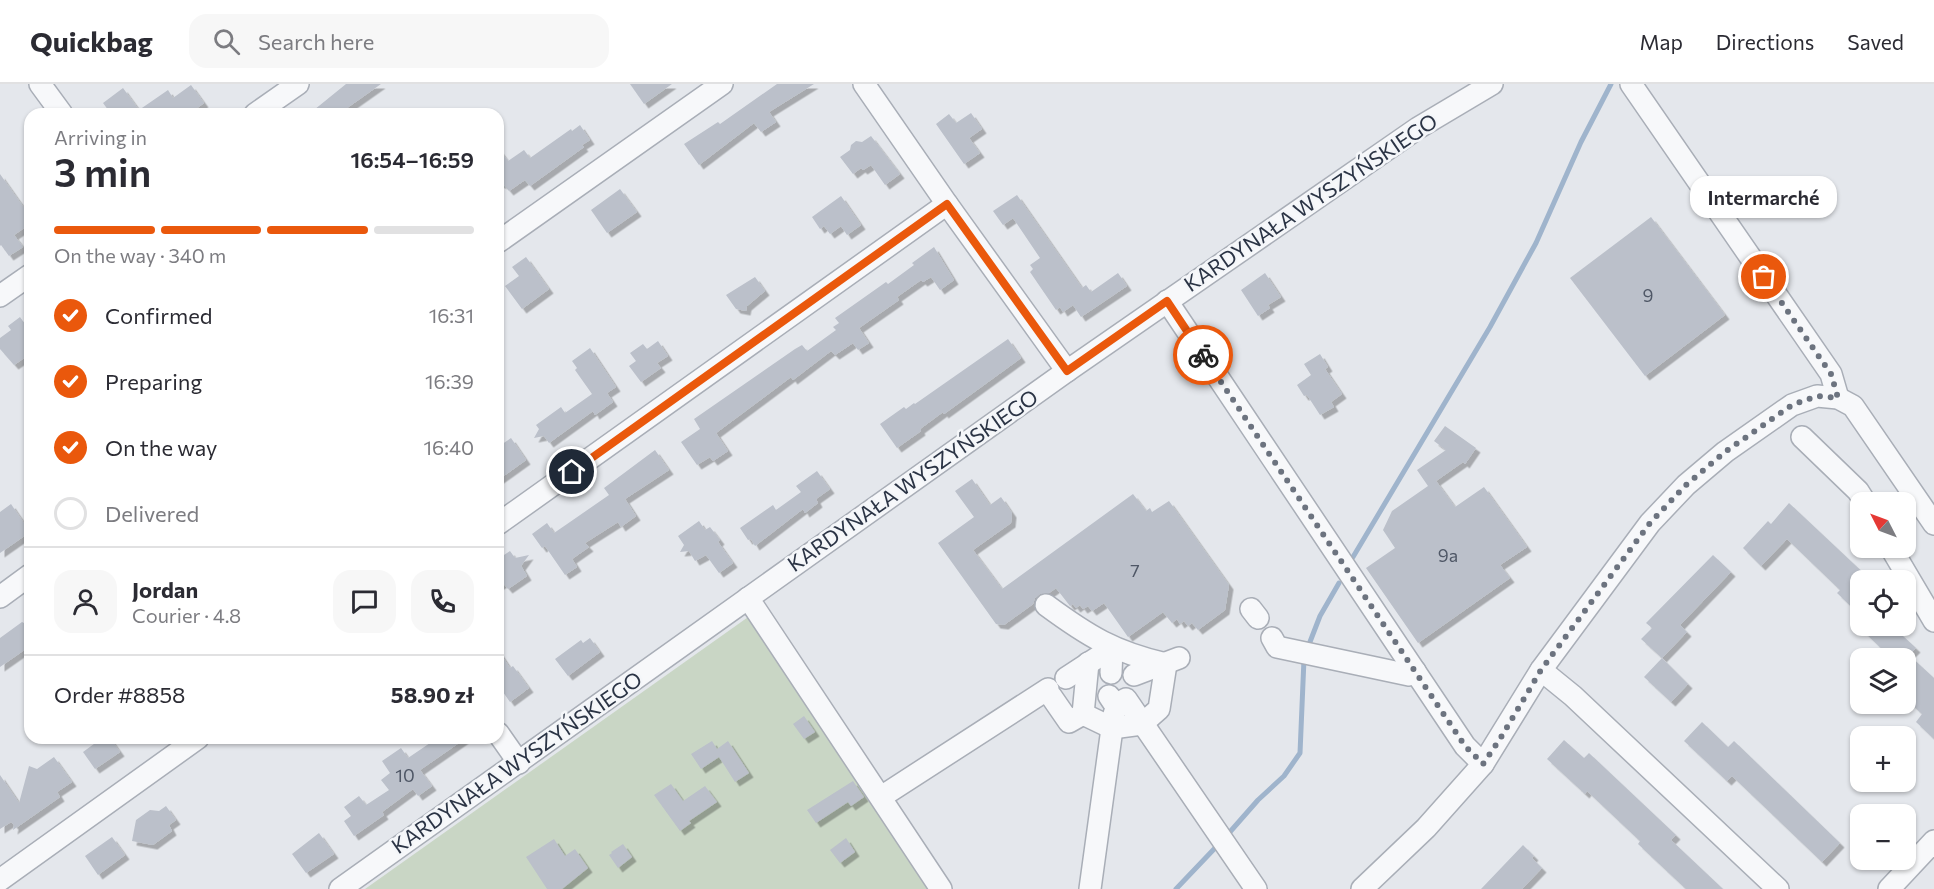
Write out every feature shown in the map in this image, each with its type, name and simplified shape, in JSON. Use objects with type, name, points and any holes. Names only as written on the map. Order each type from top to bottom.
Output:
[{"type":"street","points":[[40,84],[58,108]]},
{"type":"street","points":[[264,108],[298,84]]},
{"type":"street","points":[[504,238],[722,84]]},
{"type":"street","points":[[864,84],[1067,371]]},
{"type":"street","name":"KARDYNAŁA WYSZYŃSKIEGO","points":[[340,889],[1167,301],[1418,128],[1492,84]]},
{"type":"street","points":[[1632,84],[1831,374],[1838,398]]},
{"type":"street","points":[[504,520],[947,204]]},
{"type":"street","points":[[0,296],[24,279]]},
{"type":"street","points":[[1167,301],[1465,746],[1483,764]]},
{"type":"street","points":[[1362,889],[1426,828],[1483,764],[1541,670],[1650,523],[1686,485],[1725,452],[1792,405],[1817,396],[1838,398],[1853,405],[1934,525]]},
{"type":"street","points":[[1802,437],[1859,492]]},
{"type":"street","points":[[1897,558],[1934,621]]},
{"type":"street","points":[[0,597],[24,579]]},
{"type":"street","points":[[748,598],[941,889]]},
{"type":"street","points":[[1046,605],[1082,632],[1112,648],[1135,657],[1173,661]]},
{"type":"street","points":[[1272,638],[1277,646],[1408,675],[1415,671]]},
{"type":"street","points":[[881,797],[1055,687],[1112,648]]},
{"type":"street","points":[[1112,648],[1112,673]]},
{"type":"street","points":[[1134,675],[1173,661]]},
{"type":"street","points":[[1083,714],[1112,728],[1142,723],[1159,709],[1173,661]]},
{"type":"street","points":[[1083,714],[1088,663]]},
{"type":"street","points":[[1541,670],[1572,696],[1778,889]]},
{"type":"street","points":[[1055,687],[1070,722],[1083,714]]},
{"type":"street","points":[[1090,889],[1112,728],[1112,700],[1126,699],[1256,889]]},
{"type":"street","points":[[504,742],[519,763]]},
{"type":"street","points":[[0,880],[190,744]]},
{"type":"street","points":[[1889,889],[1934,841]]},
{"type":"green space","points":[[751,615],[932,889],[365,889]]},
{"type":"building","points":[[346,84],[381,84],[347,108],[316,108]]},
{"type":"building","points":[[630,84],[672,84],[644,104]]},
{"type":"building","points":[[777,84],[814,84],[769,112],[776,122],[761,132],[754,123],[699,165],[684,144],[718,122],[720,124]]},
{"type":"building","points":[[191,85],[204,103],[197,108],[142,108],[168,90],[173,98]]},
{"type":"building","points":[[123,88],[138,108],[107,108],[103,103]]},
{"type":"building","points":[[971,113],[982,129],[969,138],[980,153],[964,164],[936,124],[949,114],[956,123]]},
{"type":"building","points":[[580,125],[590,140],[582,145],[584,147],[530,186],[525,180],[509,191],[504,185],[504,156],[508,161],[524,150],[530,158],[571,129],[572,131]]},
{"type":"building","points":[[871,136],[900,174],[885,185],[871,165],[853,174],[840,157],[850,150],[851,145],[856,141],[862,142]]},
{"type":"building","points":[[0,174],[24,208],[24,228],[14,235],[23,247],[9,256],[0,246]]},
{"type":"building","points":[[620,189],[637,212],[607,233],[591,210]]},
{"type":"building","points":[[1017,195],[1082,288],[1086,285],[1091,292],[1118,273],[1127,286],[1081,317],[1073,305],[1063,312],[1060,307],[1056,310],[1030,272],[1033,269],[1030,265],[1040,258],[1013,218],[1003,225],[993,211]]},
{"type":"building","points":[[841,196],[861,225],[847,235],[841,226],[830,234],[824,226],[820,229],[812,217]]},
{"type":"building","points":[[1651,217],[1725,315],[1645,376],[1570,278]]},
{"type":"building","points":[[934,247],[954,280],[940,290],[931,277],[923,282],[921,280],[897,297],[899,300],[859,328],[869,343],[858,350],[853,343],[835,355],[831,351],[793,380],[791,377],[716,433],[728,451],[713,461],[710,457],[697,465],[681,442],[700,429],[694,419],[795,349],[802,345],[807,351],[836,330],[833,327],[839,323],[835,318],[886,282],[888,284]]},
{"type":"building","points":[[526,257],[549,289],[522,309],[505,286],[519,276],[512,267]]},
{"type":"building","points":[[1265,273],[1281,297],[1268,305],[1270,308],[1258,316],[1241,290]]},
{"type":"building","points":[[755,277],[765,291],[747,306],[746,311],[736,309],[726,295]]},
{"type":"building","points":[[20,317],[24,323],[24,358],[14,365],[0,349],[0,338],[11,330],[8,326]]},
{"type":"building","points":[[1008,339],[1021,358],[944,414],[943,412],[897,448],[880,424],[904,407],[906,409],[915,404]]},
{"type":"building","points":[[658,341],[668,356],[657,363],[661,368],[641,382],[629,366],[636,361],[630,353],[643,344],[647,349]]},
{"type":"building","points":[[590,348],[616,387],[607,393],[613,402],[595,415],[593,411],[549,443],[544,436],[534,438],[539,429],[536,425],[561,407],[565,413],[592,394],[575,370],[577,368],[572,361]]},
{"type":"building","points":[[1320,354],[1328,367],[1325,369],[1342,394],[1331,402],[1334,407],[1320,415],[1307,395],[1304,396],[1297,385],[1311,375],[1304,364]]},
{"type":"building","points":[[1445,426],[1476,448],[1465,464],[1463,462],[1436,481],[1455,507],[1484,487],[1527,547],[1500,565],[1510,578],[1418,643],[1366,568],[1395,548],[1383,530],[1392,511],[1428,486],[1417,470],[1446,450],[1434,441]]},
{"type":"building","points":[[511,438],[526,460],[504,476],[504,443]]},
{"type":"building","points":[[655,450],[669,470],[625,499],[636,516],[621,527],[618,522],[585,543],[589,547],[572,559],[577,567],[565,575],[545,546],[542,548],[532,534],[547,523],[554,533],[609,495],[604,488]]},
{"type":"building","points":[[817,471],[830,489],[816,499],[818,503],[805,513],[803,509],[755,546],[751,539],[748,540],[740,528],[773,505],[776,510],[801,492],[796,486]]},
{"type":"building","points":[[972,479],[990,505],[1001,497],[1012,513],[1011,523],[973,550],[1002,589],[1133,494],[1146,511],[1150,508],[1152,512],[1169,501],[1229,585],[1225,610],[1198,630],[1192,623],[1188,626],[1184,621],[1180,624],[1177,619],[1172,623],[1163,612],[1128,637],[1104,603],[1092,611],[1088,606],[1083,609],[1080,605],[1076,608],[1073,604],[1070,606],[1056,588],[1049,593],[1040,594],[1035,598],[1033,604],[1004,625],[996,624],[938,543],[974,517],[955,491]]},
{"type":"building","points":[[1789,503],[1860,570],[1850,570],[1850,605],[1837,593],[1840,590],[1787,539],[1761,566],[1743,548],[1768,521],[1771,524]]},
{"type":"building","points":[[11,504],[24,523],[24,536],[0,553],[0,512]]},
{"type":"building","points":[[699,521],[705,530],[710,527],[733,563],[719,573],[706,555],[695,561],[689,551],[680,552],[684,545],[678,536]]},
{"type":"building","points":[[510,551],[515,558],[529,555],[521,566],[527,576],[508,589],[504,584],[504,555]]},
{"type":"building","points":[[1713,555],[1731,572],[1680,625],[1687,632],[1662,658],[1641,639],[1652,628],[1646,623]]},
{"type":"building","points":[[22,622],[24,623],[24,650],[0,667],[0,638]]},
{"type":"building","points":[[1868,636],[1903,636],[1916,648],[1881,648]]},
{"type":"building","points":[[590,638],[600,652],[568,676],[555,659],[581,640],[583,643]]},
{"type":"building","points":[[1662,658],[1688,684],[1671,702],[1644,677]]},
{"type":"building","points":[[504,659],[510,668],[513,666],[529,688],[510,702],[504,694]]},
{"type":"building","points":[[1916,661],[1934,678],[1934,739],[1916,722],[1922,714],[1916,708]]},
{"type":"building","points":[[804,716],[815,732],[804,739],[793,724]]},
{"type":"building","points":[[1702,722],[1728,747],[1734,741],[1840,843],[1822,862],[1732,776],[1727,781],[1684,741]]},
{"type":"building","points":[[1564,740],[1584,758],[1589,753],[1676,835],[1671,840],[1723,889],[1686,889],[1587,791],[1585,794],[1547,759]]},
{"type":"building","points":[[712,741],[717,749],[728,741],[749,773],[735,782],[719,757],[701,769],[691,754]]},
{"type":"building","points":[[94,744],[114,744],[120,752],[95,769],[83,752]]},
{"type":"building","points":[[429,744],[457,744],[420,770],[432,786],[418,796],[413,789],[382,812],[384,815],[354,836],[344,821],[351,816],[344,807],[359,796],[366,805],[389,790],[381,780],[390,773],[382,761],[401,748],[408,758]]},
{"type":"building","points":[[54,757],[72,782],[57,792],[60,797],[13,830],[14,825],[11,822],[0,829],[0,775],[19,803],[29,766],[37,769]]},
{"type":"building","points":[[853,781],[864,797],[851,806],[848,802],[816,823],[807,810]]},
{"type":"building","points":[[671,784],[683,801],[705,786],[717,802],[689,821],[691,823],[680,831],[654,795]]},
{"type":"building","points":[[166,806],[176,820],[169,825],[172,831],[153,845],[132,841],[136,820],[150,810],[159,811]]},
{"type":"building","points":[[319,833],[334,854],[306,873],[292,854]]},
{"type":"building","points":[[112,837],[125,855],[98,875],[85,856]]},
{"type":"building","points":[[846,838],[855,852],[840,863],[830,850]]},
{"type":"building","points":[[554,839],[565,856],[575,849],[588,868],[562,889],[547,889],[526,857]]},
{"type":"building","points":[[623,844],[632,857],[618,868],[609,855]]},
{"type":"building","points":[[1523,845],[1542,868],[1522,889],[1481,889]]},
{"type":"waterway","points":[[1353,557],[1490,327],[1536,243],[1581,142],[1611,84]]},
{"type":"waterway","points":[[1308,647],[1320,616],[1339,583]]},
{"type":"waterway","points":[[1229,833],[1258,800],[1284,776],[1300,753],[1304,659]]},
{"type":"waterway","points":[[1176,889],[1216,847]]},
{"type":"way so far","points":[[1203,355],[1465,746],[1483,764],[1541,670],[1613,571],[1650,523],[1686,485],[1725,452],[1792,405],[1817,396],[1838,398],[1831,374],[1764,277]]},
{"type":"place","name":"Intermarché","points":[[1764,277]]},
{"type":"route","points":[[572,472],[947,204],[1067,371],[1167,301],[1203,355]]}]
